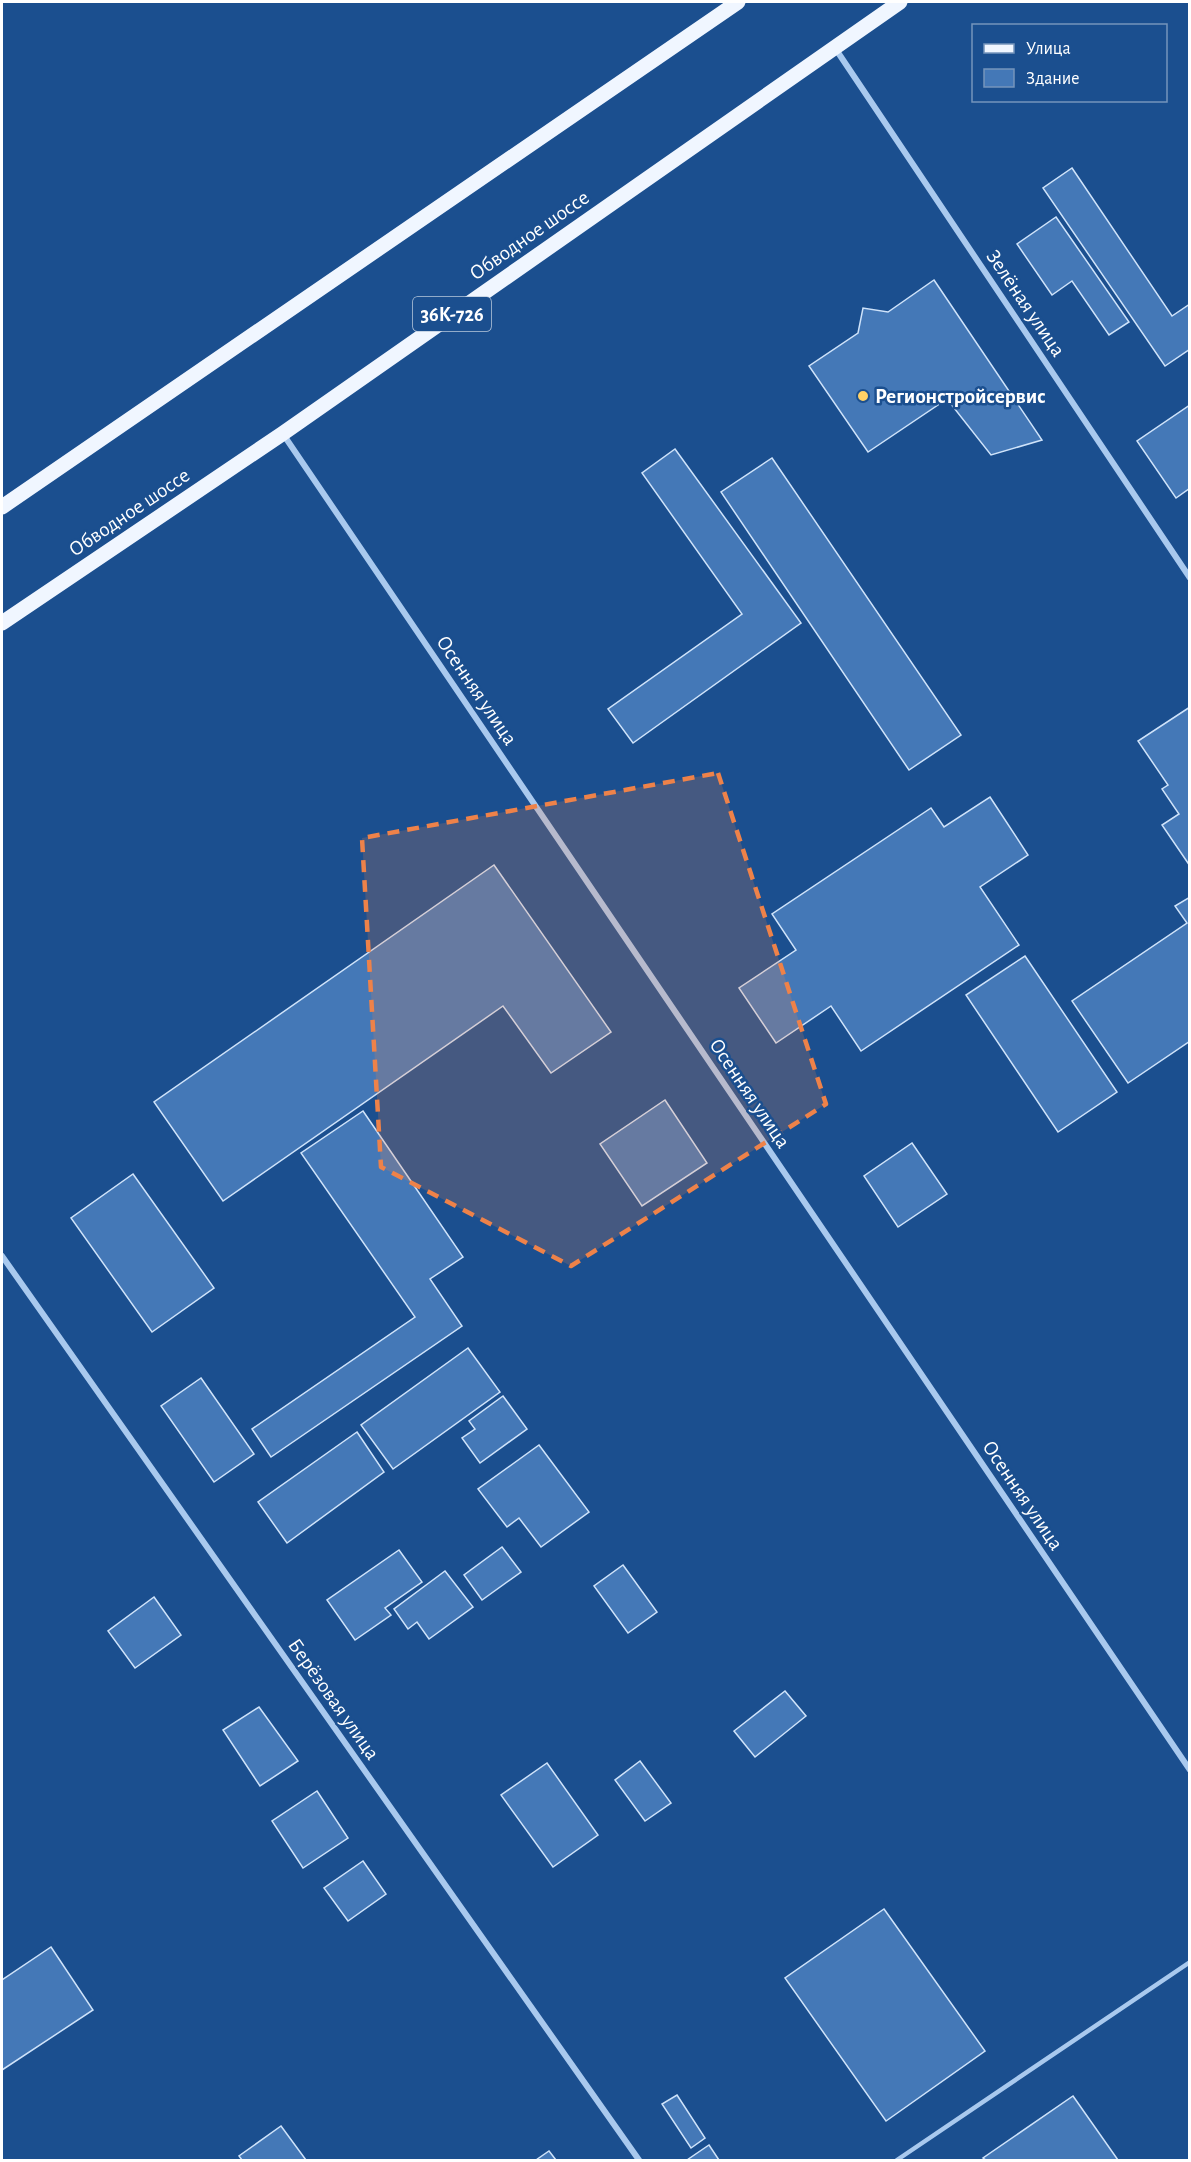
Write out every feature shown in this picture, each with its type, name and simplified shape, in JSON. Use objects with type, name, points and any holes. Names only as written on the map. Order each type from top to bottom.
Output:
[{"type":"main road","points":[[2,507],[738,2]]},
{"type":"main road","name":"Обводное шоссе","points":[[2,623],[282,434],[900,2]]},
{"type":"street","name":"Зелёная улица","points":[[834,47],[1190,578]]},
{"type":"street","name":"Осенняя улица","points":[[282,434],[1190,1770]]},
{"type":"street","name":"Берёзовая улица","points":[[2,1256],[639,2160]]},
{"type":"lane","points":[[897,2160],[1190,1962]]},
{"type":"highlighted area","points":[[718,773],[826,1104],[571,1266],[381,1167],[362,838]]},
{"type":"building","points":[[1072,168],[1172,316],[1190,304],[1190,349],[1165,366],[1043,188]]},
{"type":"building","points":[[1056,217],[1129,322],[1109,335],[1072,281],[1052,295],[1017,244]]},
{"type":"building","points":[[934,280],[1042,440],[991,455],[947,399],[868,452],[809,366],[858,333],[863,308],[888,312]]},
{"type":"building","points":[[1190,405],[1190,488],[1176,498],[1137,441]]},
{"type":"building","points":[[675,449],[801,623],[633,743],[608,709],[742,614],[642,473]]},
{"type":"building","points":[[772,458],[961,735],[909,770],[721,492]]},
{"type":"building","points":[[1190,707],[1190,866],[1162,825],[1179,814],[1162,789],[1168,785],[1138,741]]},
{"type":"building","points":[[990,797],[1028,855],[980,887],[1019,945],[861,1051],[831,1006],[776,1043],[739,988],[796,950],[772,914],[931,808],[944,827]]},
{"type":"building","points":[[494,865],[611,1032],[551,1073],[503,1006],[223,1201],[154,1102]]},
{"type":"building","points":[[1190,897],[1190,1041],[1128,1083],[1072,1001],[1187,923],[1175,906]]},
{"type":"building","points":[[1025,956],[1117,1092],[1058,1132],[966,995]]},
{"type":"building","points":[[665,1100],[707,1163],[642,1206],[600,1144]]},
{"type":"building","points":[[363,1111],[463,1257],[430,1279],[462,1326],[271,1457],[252,1429],[415,1317],[301,1153]]},
{"type":"building","points":[[912,1143],[947,1194],[898,1227],[864,1176]]},
{"type":"building","points":[[133,1174],[214,1288],[152,1332],[71,1218]]},
{"type":"building","points":[[468,1348],[500,1392],[393,1469],[361,1425]]},
{"type":"building","points":[[201,1378],[254,1454],[214,1482],[161,1406]]},
{"type":"building","points":[[503,1396],[527,1429],[480,1463],[462,1438],[475,1429],[469,1421]]},
{"type":"building","points":[[357,1432],[384,1472],[287,1543],[258,1502]]},
{"type":"building","points":[[539,1445],[589,1512],[541,1547],[519,1518],[507,1527],[478,1489]]},
{"type":"building","points":[[502,1547],[521,1572],[482,1600],[464,1575]]},
{"type":"building","points":[[399,1550],[422,1582],[385,1608],[391,1615],[355,1640],[327,1600]]},
{"type":"building","points":[[623,1565],[657,1612],[628,1633],[594,1586]]},
{"type":"building","points":[[445,1571],[473,1607],[429,1639],[417,1622],[408,1629],[394,1609]]},
{"type":"building","points":[[154,1597],[181,1635],[135,1668],[108,1631]]},
{"type":"building","points":[[785,1691],[806,1716],[755,1757],[734,1731]]},
{"type":"building","points":[[259,1707],[298,1761],[260,1786],[223,1730]]},
{"type":"building","points":[[640,1761],[671,1803],[645,1821],[615,1780]]},
{"type":"building","points":[[547,1763],[598,1835],[553,1867],[501,1795]]},
{"type":"building","points":[[317,1791],[348,1838],[303,1868],[272,1821]]},
{"type":"building","points":[[363,1861],[386,1894],[348,1921],[324,1888]]},
{"type":"building","points":[[884,1909],[985,2051],[886,2121],[785,1978]]},
{"type":"building","points":[[51,1947],[93,2010],[2,2070],[2,1980]]},
{"type":"building","points":[[677,2095],[705,2138],[691,2148],[662,2104]]},
{"type":"building","points":[[1073,2096],[1118,2160],[986,2160],[983,2158]]},
{"type":"building","points":[[281,2126],[306,2160],[242,2160],[239,2156]]},
{"type":"building","points":[[709,2145],[719,2160],[687,2160]]},
{"type":"building","points":[[549,2151],[556,2160],[536,2160]]},
{"type":"place","name":"Регионстройсервис","points":[[863,396]]}]
